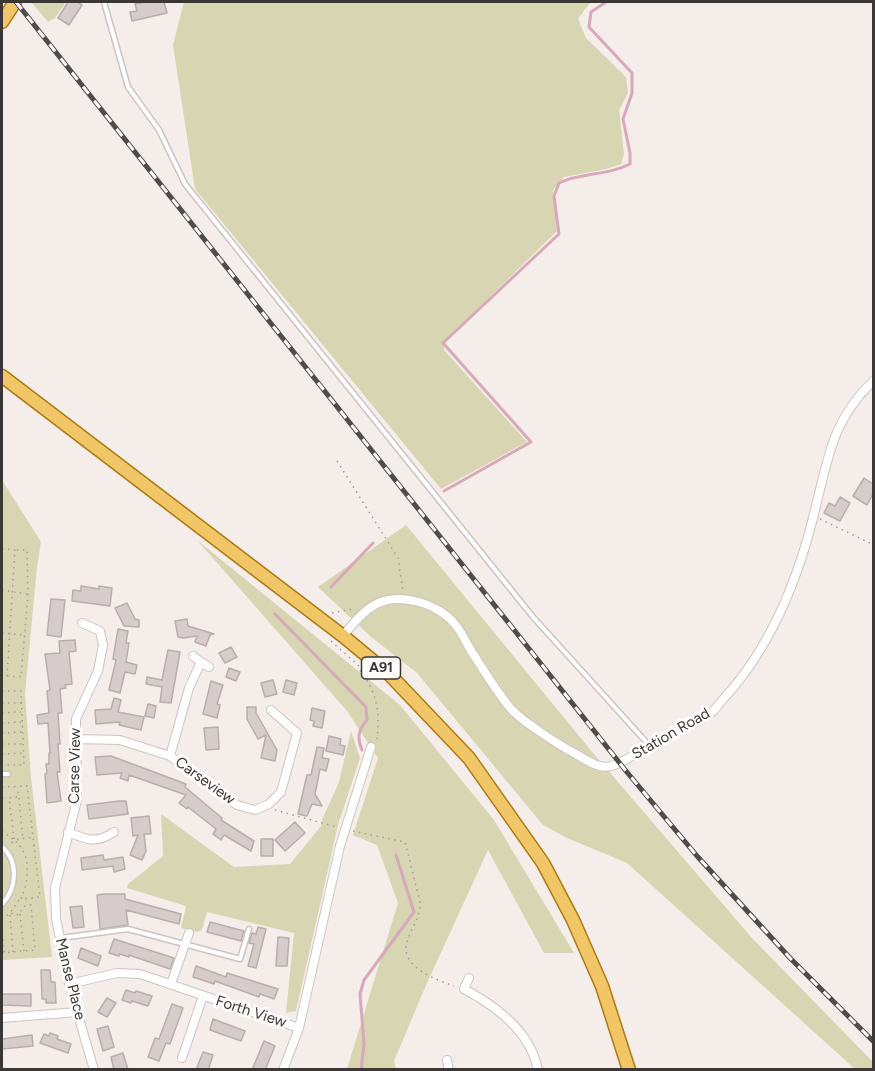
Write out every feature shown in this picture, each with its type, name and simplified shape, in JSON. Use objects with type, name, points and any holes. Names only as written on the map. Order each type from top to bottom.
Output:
[{"type":"main road","points":[[2,22],[15,2]]},
{"type":"main road","name":"A91","points":[[2,376],[343,636],[390,675],[469,758],[543,863],[573,920],[602,986],[629,1070]]},
{"type":"street","name":"Station Road","points":[[402,598],[430,605],[453,622],[512,710],[562,747],[595,765],[609,767],[711,713],[750,665],[774,627],[793,583],[814,516],[836,432],[860,394],[873,380]]},
{"type":"street","points":[[343,636],[358,616],[368,609],[383,602],[402,598]]},
{"type":"street","name":"Carse View","points":[[55,888],[77,800],[76,719],[98,670],[103,645],[100,631],[82,623]]},
{"type":"street","points":[[193,656],[209,667]]},
{"type":"street","name":"Carseview","points":[[170,756],[189,688],[201,662]]},
{"type":"street","points":[[263,806],[269,804],[281,792],[297,733],[271,710]]},
{"type":"street","name":"Carseview","points":[[76,740],[120,740],[170,756],[237,806],[255,810],[263,806]]},
{"type":"street","points":[[283,1070],[299,1028],[345,829],[371,747]]},
{"type":"street","points":[[68,832],[87,840],[104,839],[114,832]]},
{"type":"street","name":"Manse Place","points":[[55,888],[56,918],[69,984],[94,1070]]},
{"type":"street","points":[[171,984],[189,933]]},
{"type":"street","name":"Forth View","points":[[69,984],[128,972],[140,974],[299,1028]]},
{"type":"street","points":[[469,978],[464,989],[486,1001],[522,1033],[535,1054],[538,1070]]},
{"type":"street","name":"Forth View","points":[[182,1058],[203,996]]},
{"type":"street","points":[[2,1018],[78,1012]]},
{"type":"street","points":[[447,1060],[449,1070]]},
{"type":"lane","points":[[104,2],[128,87],[159,130],[185,184],[533,617],[648,745]]},
{"type":"lane","points":[[2,774],[8,774]]},
{"type":"lane","points":[[2,847],[12,859],[14,872],[12,886],[2,905]]},
{"type":"lane","points":[[60,938],[128,929],[240,959],[249,929]]},
{"type":"path","points":[[337,461],[398,558],[403,587],[402,598]]},
{"type":"path","points":[[814,516],[873,545]]},
{"type":"path","points":[[2,549],[27,550],[28,594],[21,677],[2,676]]},
{"type":"path","points":[[7,676],[15,550]]},
{"type":"path","points":[[2,590],[28,594]]},
{"type":"path","points":[[324,622],[332,613],[354,609]]},
{"type":"path","points":[[2,633],[24,635]]},
{"type":"path","points":[[325,636],[359,666],[373,692],[378,705],[378,716],[377,739],[375,747],[371,747]]},
{"type":"path","points":[[2,691],[21,691],[24,753],[24,765],[2,765]]},
{"type":"path","points":[[2,703],[21,703]]},
{"type":"path","points":[[2,712],[22,712]]},
{"type":"path","points":[[2,723],[22,722]]},
{"type":"path","points":[[2,733],[23,732]]},
{"type":"path","points":[[2,744],[23,744]]},
{"type":"path","points":[[2,754],[24,753]]},
{"type":"path","points":[[2,787],[27,786],[40,897],[21,898]]},
{"type":"path","points":[[18,787],[23,839]]},
{"type":"path","points":[[2,798],[18,797]]},
{"type":"path","points":[[6,851],[14,840],[9,798]]},
{"type":"path","points":[[263,806],[345,829],[405,842],[421,911],[406,944],[405,953],[422,972],[464,989]]},
{"type":"path","points":[[2,831],[14,840],[25,855],[27,866],[25,888],[21,898],[10,913],[2,919]]},
{"type":"path","points":[[14,840],[33,837]]},
{"type":"path","points":[[2,927],[3,953],[14,953],[24,952],[35,950],[31,904],[25,905],[20,914],[24,952]]},
{"type":"path","points":[[2,905],[10,913],[20,914]]},
{"type":"path","points":[[10,913],[14,953]]},
{"type":"shaded area","points":[[31,2],[66,2],[55,18],[48,22]]},
{"type":"shaded area","points":[[184,2],[594,2],[589,4],[578,19],[586,38],[626,77],[628,93],[619,110],[624,154],[621,164],[564,177],[553,190],[557,231],[444,342],[444,350],[527,442],[441,489],[195,189],[173,45]]},
{"type":"shaded area","points":[[2,480],[41,542],[25,694],[31,777],[52,957],[2,960]]},
{"type":"shaded area","points":[[406,525],[593,753],[752,938],[873,1062],[873,1069],[855,1069],[627,863],[567,838],[543,825],[417,673],[370,636],[318,587]]},
{"type":"shaded area","points":[[197,540],[400,705],[494,820],[574,953],[544,953],[488,850],[394,1061],[396,1069],[347,1069],[398,903],[377,845],[353,835],[378,758],[347,711]]},
{"type":"shaded area","points":[[351,731],[360,758],[338,825],[296,1011],[286,1013],[294,933],[207,912],[202,930],[197,932],[181,928],[186,906],[127,888],[128,884],[163,856],[161,814],[234,867],[290,864],[321,826],[339,782]]},
{"type":"building","points":[[68,2],[77,2],[82,5],[69,25],[58,18]]},
{"type":"building","points":[[164,2],[167,13],[132,21],[130,12],[137,11],[135,4]]},
{"type":"building","points":[[864,478],[873,484],[873,494],[867,505],[853,496]]},
{"type":"building","points":[[840,497],[850,503],[840,521],[824,513],[829,503],[835,506]]},
{"type":"building","points":[[81,586],[99,589],[99,586],[112,588],[110,606],[72,601],[73,590],[81,591]]},
{"type":"building","points":[[51,599],[65,600],[61,637],[47,635]]},
{"type":"building","points":[[127,603],[135,619],[139,620],[139,627],[124,626],[115,608]]},
{"type":"building","points":[[187,619],[188,626],[214,634],[210,635],[206,646],[195,642],[197,636],[178,637],[175,621]]},
{"type":"building","points":[[118,629],[128,631],[126,662],[137,665],[135,674],[125,672],[120,693],[109,690],[116,660],[113,659]]},
{"type":"building","points":[[75,640],[76,651],[69,652],[72,684],[60,689],[62,713],[58,713],[60,744],[58,744],[60,772],[57,772],[61,801],[47,803],[45,774],[50,753],[48,723],[38,724],[37,715],[49,713],[47,691],[50,690],[45,654],[60,653],[59,641]]},
{"type":"building","points":[[231,647],[237,657],[225,663],[219,653]]},
{"type":"building","points":[[168,650],[180,652],[171,703],[160,702],[162,687],[146,684],[147,677],[162,680]]},
{"type":"building","points":[[229,668],[240,672],[236,681],[226,677]]},
{"type":"building","points":[[273,680],[277,694],[265,697],[261,683]]},
{"type":"building","points":[[286,680],[297,683],[294,695],[283,692]]},
{"type":"building","points":[[211,681],[223,685],[217,704],[220,705],[217,718],[203,714]]},
{"type":"building","points":[[114,698],[121,700],[118,712],[144,717],[141,730],[119,725],[120,722],[96,724],[95,710],[111,709]]},
{"type":"building","points":[[148,704],[156,706],[154,718],[145,716]]},
{"type":"building","points":[[247,707],[256,707],[256,713],[277,750],[275,761],[261,758],[266,735],[258,739],[247,719]]},
{"type":"building","points":[[312,708],[325,711],[322,728],[313,726],[314,721],[310,720]]},
{"type":"building","points":[[218,727],[219,749],[206,750],[204,728]]},
{"type":"building","points":[[329,736],[341,739],[340,745],[345,746],[343,755],[326,751]]},
{"type":"building","points":[[317,747],[324,748],[322,758],[329,759],[326,771],[320,769],[315,794],[322,806],[312,804],[307,816],[298,814],[307,775],[311,775]]},
{"type":"building","points":[[111,756],[186,784],[185,787],[222,818],[221,820],[254,841],[251,851],[224,835],[221,840],[213,834],[216,829],[188,807],[187,809],[179,803],[186,795],[129,775],[128,781],[120,778],[122,773],[97,775],[95,757]]},
{"type":"building","points":[[126,801],[128,814],[89,819],[87,805]]},
{"type":"building","points":[[149,816],[151,834],[144,834],[146,851],[142,860],[130,855],[138,835],[133,836],[131,818]]},
{"type":"building","points":[[295,822],[305,833],[285,851],[275,840]]},
{"type":"building","points":[[261,839],[273,839],[273,856],[261,856]]},
{"type":"building","points":[[103,855],[104,860],[123,857],[125,869],[114,872],[113,866],[82,870],[81,858]]},
{"type":"building","points":[[125,894],[125,899],[181,914],[179,924],[126,910],[128,925],[100,929],[97,895]]},
{"type":"building","points":[[82,906],[84,927],[73,928],[70,907]]},
{"type":"building","points":[[210,922],[244,931],[241,941],[207,932]]},
{"type":"building","points":[[258,927],[266,929],[256,968],[248,966],[254,944],[249,943],[252,933],[256,934]]},
{"type":"building","points":[[278,937],[289,938],[287,966],[276,966]]},
{"type":"building","points":[[114,939],[174,958],[170,969],[129,955],[129,957],[109,953]]},
{"type":"building","points":[[81,948],[101,956],[98,966],[78,958]]},
{"type":"building","points":[[196,966],[226,977],[227,973],[278,989],[274,999],[260,994],[259,997],[215,981],[214,984],[193,977]]},
{"type":"building","points":[[41,970],[50,970],[51,982],[55,982],[56,1003],[46,1003],[46,999],[42,999]]},
{"type":"building","points":[[126,990],[152,996],[148,1006],[122,1000]]},
{"type":"building","points":[[2,994],[31,994],[31,1006],[2,1005]]},
{"type":"building","points":[[107,998],[116,1003],[107,1017],[98,1012]]},
{"type":"building","points":[[172,1004],[183,1008],[170,1044],[166,1043],[159,1061],[148,1057],[155,1038],[159,1039]]},
{"type":"building","points":[[213,1019],[245,1031],[241,1041],[210,1030]]},
{"type":"building","points":[[108,1026],[114,1047],[103,1051],[97,1029]]},
{"type":"building","points":[[50,1033],[58,1036],[57,1039],[71,1044],[68,1053],[40,1043],[44,1034],[49,1036]]},
{"type":"building","points":[[32,1035],[33,1046],[2,1049],[2,1039]]},
{"type":"building","points":[[264,1041],[275,1046],[265,1070],[252,1070]]},
{"type":"building","points":[[203,1052],[213,1055],[208,1070],[196,1070]]},
{"type":"building","points":[[123,1053],[128,1070],[114,1070],[111,1057]]},
{"type":"waterway","points":[[444,491],[531,442],[443,343],[559,234],[554,196],[559,183],[630,164],[623,119],[632,93],[632,73],[589,27],[591,12],[606,2]]},
{"type":"waterway","points":[[331,587],[373,543]]},
{"type":"waterway","points":[[275,614],[366,707],[367,720],[359,734],[362,750]]},
{"type":"waterway","points":[[361,1070],[364,1044],[360,994],[364,980],[414,912],[396,855]]},
{"type":"railway","points":[[16,2],[626,771],[697,856],[790,958],[874,1042]]}]
